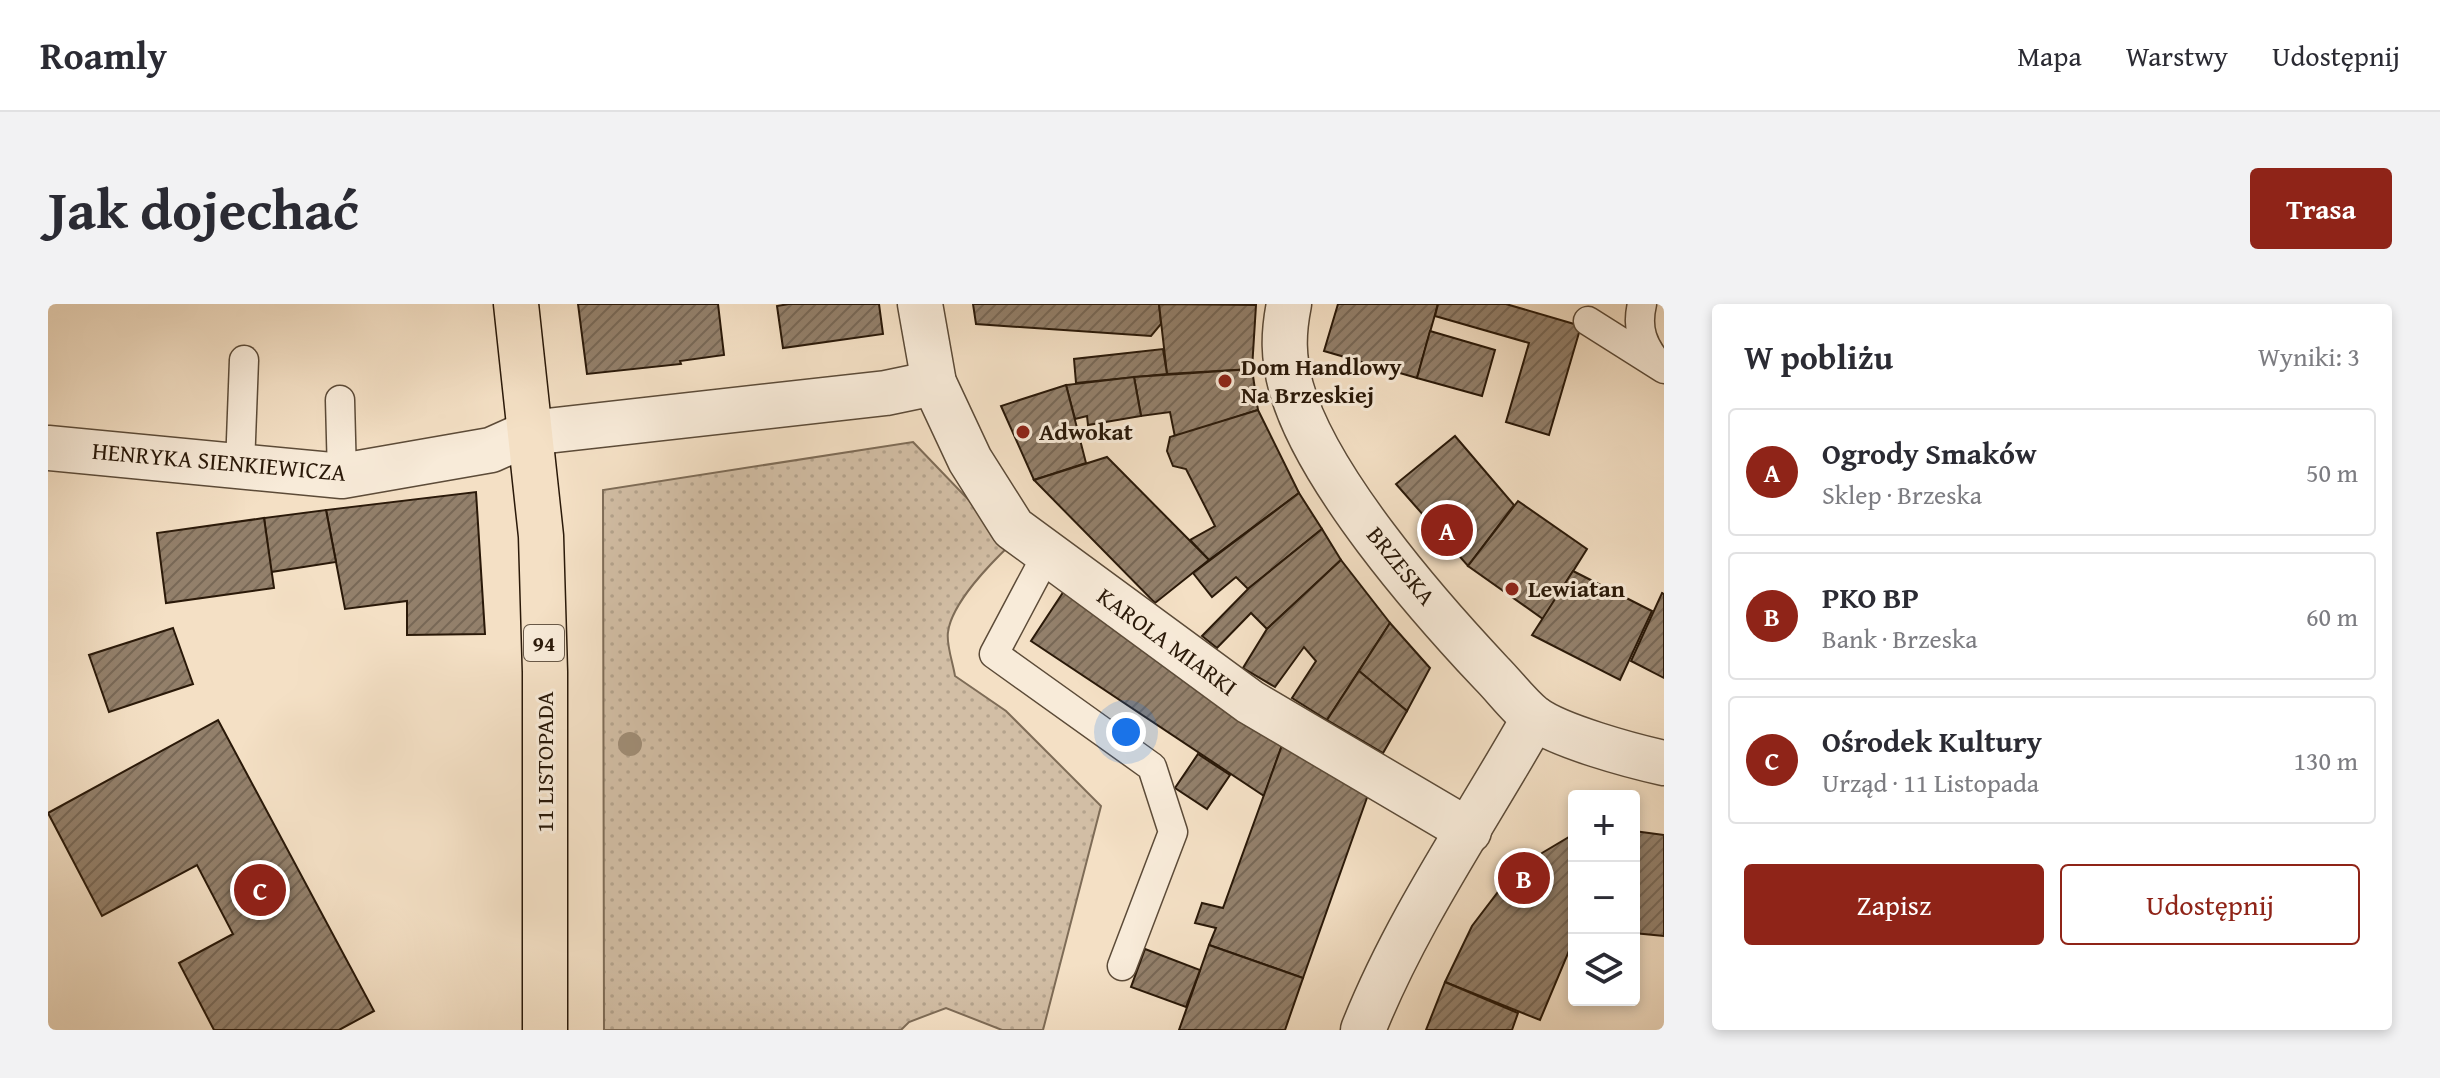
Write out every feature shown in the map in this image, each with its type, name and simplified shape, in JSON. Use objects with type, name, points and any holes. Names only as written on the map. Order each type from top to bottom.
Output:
[{"type":"main road","name":"11 LISTOPADA","points":[[516,304],[541,536],[545,672],[545,1030]]},
{"type":"street","name":"KAROLA MIARKI","points":[[920,304],[934,383],[970,460],[1013,528],[1250,702],[1462,842]]},
{"type":"street","name":"BRZESKA","points":[[1289,304],[1282,341],[1291,389],[1310,433],[1353,506],[1458,638],[1534,718],[1621,754],[1664,763]]},
{"type":"street","points":[[529,433],[886,393],[934,383]]},
{"type":"street","name":"HENRYKA SIENKIEWICZA","points":[[48,448],[342,476],[491,450],[529,433]]},
{"type":"street","points":[[1363,1030],[1382,982],[1417,913],[1534,718]]},
{"type":"lane","points":[[1642,304],[1639,318],[1645,348],[1663,368]]},
{"type":"lane","points":[[1588,321],[1663,368]]},
{"type":"lane","points":[[240,466],[244,360]]},
{"type":"lane","points":[[340,400],[342,476]]},
{"type":"lane","points":[[1047,554],[994,654],[1152,767],[1173,832],[1122,966]]},
{"type":"shaded area","points":[[913,442],[1011,544],[974,584],[951,621],[948,642],[955,676],[1006,711],[1101,806],[1043,1030],[1002,1030],[946,1008],[909,1022],[901,1030],[604,1030],[603,490]]},
{"type":"building","points":[[578,304],[718,304],[724,355],[680,361],[681,364],[587,374]]},
{"type":"building","points":[[879,304],[883,334],[783,348],[777,306]]},
{"type":"building","points":[[973,304],[1159,304],[1161,324],[1151,336],[976,324]]},
{"type":"building","points":[[1159,304],[1256,305],[1252,369],[1167,374]]},
{"type":"building","points":[[1338,304],[1438,304],[1417,378],[1324,351]]},
{"type":"building","points":[[1438,304],[1506,304],[1581,326],[1549,435],[1506,422],[1529,343],[1435,316]]},
{"type":"building","points":[[1430,331],[1495,350],[1482,396],[1417,378]]},
{"type":"building","points":[[1163,349],[1167,374],[1076,383],[1074,359]]},
{"type":"building","points":[[1252,369],[1258,410],[1175,437],[1170,412],[1141,416],[1134,377]]},
{"type":"building","points":[[1134,377],[1141,416],[1088,425],[1087,416],[1075,419],[1066,385]]},
{"type":"building","points":[[1066,385],[1086,463],[1034,480],[1001,406]]},
{"type":"building","points":[[1258,410],[1299,493],[1209,560],[1190,540],[1215,526],[1186,469],[1173,466],[1167,451],[1170,437]]},
{"type":"building","points":[[1455,436],[1514,505],[1468,566],[1396,484]]},
{"type":"building","points":[[1107,457],[1209,560],[1155,603],[1034,480]]},
{"type":"building","points":[[476,492],[485,634],[407,635],[407,601],[345,609],[326,510]]},
{"type":"building","points":[[1299,493],[1322,529],[1248,589],[1236,577],[1212,597],[1193,573]]},
{"type":"building","points":[[1518,501],[1587,549],[1543,619],[1468,566]]},
{"type":"building","points":[[326,510],[336,562],[271,572],[264,518]]},
{"type":"building","points":[[264,518],[274,588],[166,603],[157,533]]},
{"type":"building","points":[[1322,529],[1341,560],[1267,629],[1251,613],[1217,648],[1202,636],[1249,588]]},
{"type":"building","points":[[1341,560],[1390,623],[1327,720],[1292,698],[1316,661],[1304,647],[1275,687],[1243,668],[1267,629]]},
{"type":"building","points":[[1573,571],[1652,611],[1620,680],[1532,635]]},
{"type":"building","points":[[1066,588],[1285,737],[1264,796],[1031,641]]},
{"type":"building","points":[[1664,594],[1664,678],[1631,661]]},
{"type":"building","points":[[1390,623],[1430,668],[1407,711],[1359,671]]},
{"type":"building","points":[[173,628],[193,684],[109,712],[89,655]]},
{"type":"building","points":[[1359,671],[1407,711],[1383,753],[1327,720]]},
{"type":"building","points":[[218,720],[374,1011],[339,1030],[214,1030],[179,963],[233,934],[197,865],[102,916],[48,813]]},
{"type":"building","points":[[1285,737],[1369,792],[1303,978],[1209,945],[1216,928],[1195,923],[1202,903],[1223,908]]},
{"type":"building","points":[[1198,754],[1230,775],[1207,809],[1175,788]]},
{"type":"building","points":[[1640,832],[1664,835],[1664,936],[1640,934]]},
{"type":"building","points":[[1568,838],[1568,953],[1540,1020],[1445,982],[1472,926],[1501,888],[1542,853]]},
{"type":"building","points":[[1209,945],[1303,978],[1285,1030],[1179,1030]]},
{"type":"building","points":[[1145,949],[1200,970],[1186,1007],[1131,987]]},
{"type":"building","points":[[1445,982],[1518,1013],[1512,1030],[1426,1030]]},
{"type":"place","name":"Dom Handlowy Na Brzeskiej","points":[[1225,381]]},
{"type":"place","name":"Adwokat","points":[[1023,432]]},
{"type":"place","name":"Ogrody Smaków","points":[[1447,530]]},
{"type":"place","name":"Lewiatan","points":[[1512,589]]},
{"type":"place","name":"PKO BP","points":[[1524,878]]},
{"type":"place","name":"Ośrodek Kultury","points":[[260,890]]}]
